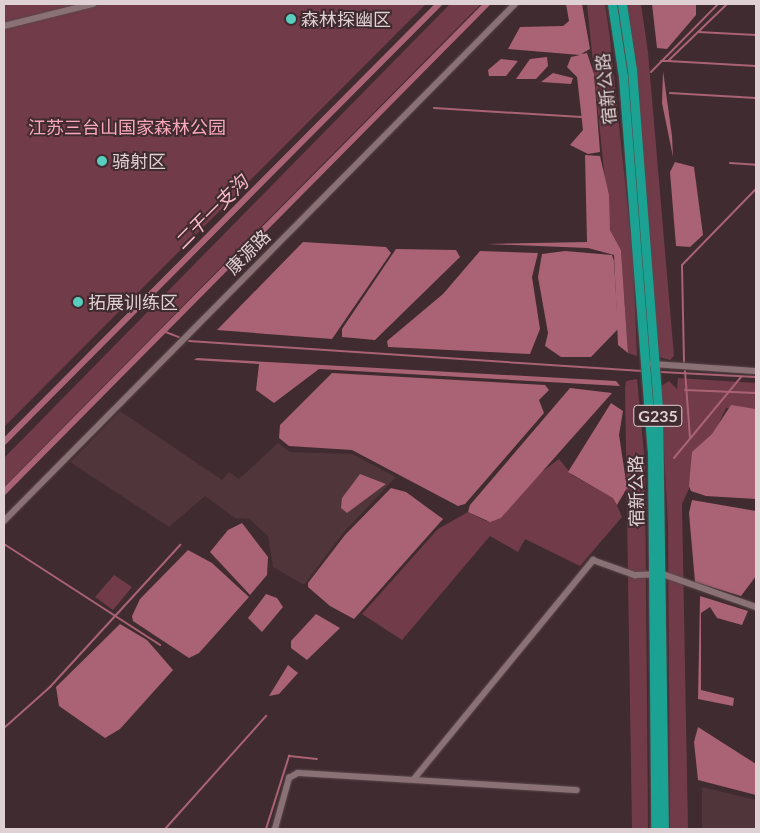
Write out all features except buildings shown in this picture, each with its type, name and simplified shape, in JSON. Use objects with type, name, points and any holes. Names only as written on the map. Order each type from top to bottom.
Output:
[{"type":"highway","name":"宿新公路","points":[[612,4],[623,77],[651,364]]},
{"type":"highway","name":"宿新公路","points":[[622,4],[632,70],[651,364],[664,829]]},
{"type":"highway","name":"宿新公路","points":[[655,829],[658,574]]},
{"type":"street","points":[[4,26],[93,4]]},
{"type":"street","name":"康源路","points":[[4,522],[515,4]]},
{"type":"street","points":[[651,364],[756,371]]},
{"type":"street","points":[[414,780],[593,560],[634,575],[658,574],[756,607]]},
{"type":"street","points":[[275,829],[290,778],[298,773],[576,790]]},
{"type":"shaded area","points":[[566,4],[582,4],[590,49],[581,54],[587,53],[594,74],[600,152],[588,154],[570,145],[583,130],[577,77],[567,67],[571,57],[580,55],[508,49],[520,27],[563,26],[569,21]]},
{"type":"shaded area","points":[[652,4],[696,4],[696,15],[667,49],[657,48]]},
{"type":"shaded area","points":[[547,57],[548,66],[536,79],[516,79],[530,59]]},
{"type":"shaded area","points":[[501,59],[518,61],[506,76],[489,76],[488,70]]},
{"type":"shaded area","points":[[663,71],[672,136],[673,157],[662,103]]},
{"type":"shaded area","points":[[553,73],[573,78],[571,84],[541,82]]},
{"type":"shaded area","points":[[585,155],[600,156],[609,195],[610,230],[621,250],[628,353],[618,345],[614,255],[588,248],[487,244],[587,242]]},
{"type":"shaded area","points":[[675,162],[694,167],[703,235],[690,247],[676,246],[670,172]]},
{"type":"shaded area","points":[[303,242],[386,247],[391,253],[332,339],[217,330]]},
{"type":"shaded area","points":[[396,249],[456,250],[460,257],[375,340],[342,337],[342,329]]},
{"type":"shaded area","points":[[480,251],[538,253],[532,277],[540,329],[530,354],[388,347],[387,341],[443,294]]},
{"type":"shaded area","points":[[565,251],[612,255],[614,261],[618,329],[591,357],[561,357],[545,346],[548,333],[538,277],[542,254]]},
{"type":"shaded area","points":[[197,358],[616,381],[620,386],[319,369],[274,403],[256,390],[259,364],[194,360]]},
{"type":"shaded area","points":[[332,373],[545,385],[549,390],[539,400],[544,413],[465,504],[458,506],[352,450],[289,446],[279,438],[280,425]]},
{"type":"shaded area","points":[[570,388],[612,393],[501,518],[490,522],[468,512],[470,505]]},
{"type":"shaded area","points":[[611,403],[623,411],[619,435],[627,488],[617,505],[613,498],[568,472]]},
{"type":"shaded area","points":[[731,405],[756,409],[756,499],[706,496],[691,491],[689,486],[692,452],[712,434]]},
{"type":"shaded area","points":[[120,411],[222,480],[229,472],[239,479],[278,443],[290,452],[352,454],[396,477],[343,533],[304,585],[273,567],[268,536],[249,519],[235,518],[205,496],[169,527],[70,462]]},
{"type":"shaded area","points":[[360,474],[386,484],[347,513],[341,508],[342,498]]},
{"type":"shaded area","points":[[391,488],[406,492],[443,519],[354,619],[330,606],[308,587],[308,583],[345,535]]},
{"type":"shaded area","points":[[692,500],[756,511],[756,576],[741,596],[695,582],[689,513]]},
{"type":"shaded area","points":[[242,523],[268,557],[267,575],[250,595],[210,552],[228,530]]},
{"type":"shaded area","points":[[188,550],[212,563],[249,597],[199,653],[189,658],[133,621],[132,616],[140,599]]},
{"type":"shaded area","points":[[266,594],[277,598],[283,607],[262,632],[248,618]]},
{"type":"shaded area","points":[[700,596],[748,611],[742,625],[717,618],[710,607],[701,613],[701,690],[734,698],[733,706],[698,699]]},
{"type":"shaded area","points":[[316,614],[340,628],[307,660],[291,648],[291,641]]},
{"type":"shaded area","points":[[120,624],[147,640],[173,670],[120,729],[105,738],[59,706],[56,687]]},
{"type":"shaded area","points":[[288,665],[298,673],[279,694],[269,696]]},
{"type":"shaded area","points":[[698,727],[756,764],[756,795],[698,780],[694,742]]},
{"type":"shaded area","points":[[702,787],[756,800],[756,829],[702,829]]},
{"type":"green space","name":"江苏三台山国家森林公园","points":[[4,4],[426,4],[4,427]]},
{"type":"green space","points":[[450,4],[481,4],[4,487],[4,458]]},
{"type":"green space","points":[[587,4],[605,4],[610,38],[633,258],[637,356],[628,353],[621,250],[610,230]]},
{"type":"green space","points":[[626,4],[641,4],[648,52],[674,356],[670,360],[659,357],[636,75]]},
{"type":"green space","points":[[678,378],[756,383],[756,409],[726,408],[682,504],[688,829],[670,829],[668,529],[661,386],[669,381],[677,389]]},
{"type":"green space","points":[[637,379],[645,463],[648,829],[632,829],[625,388],[626,381]]},
{"type":"green space","points":[[559,459],[572,475],[614,498],[622,517],[580,566],[525,539],[518,552],[490,536],[402,640],[362,614],[438,529],[468,512],[486,521],[501,518],[540,473]]},
{"type":"green space","points":[[114,575],[132,587],[113,610],[95,597]]},
{"type":"waterway","name":"二干一支沟","points":[[4,442],[439,4]]},
{"type":"waterway","points":[[4,492],[487,4]]},
{"type":"waterway","points":[[651,72],[718,4]]},
{"type":"waterway","points":[[661,61],[668,61],[727,4]]},
{"type":"waterway","points":[[698,32],[756,35]]},
{"type":"waterway","points":[[668,61],[756,66]]},
{"type":"waterway","points":[[670,93],[756,98]]},
{"type":"waterway","points":[[434,108],[582,117]]},
{"type":"waterway","points":[[730,163],[756,165]]},
{"type":"waterway","points":[[684,362],[682,265],[756,189]]},
{"type":"waterway","points":[[163,331],[179,337]]},
{"type":"waterway","points":[[189,341],[642,371]]},
{"type":"waterway","points":[[685,371],[690,437]]},
{"type":"waterway","points":[[661,372],[756,377]]},
{"type":"waterway","points":[[674,458],[741,377]]},
{"type":"waterway","points":[[685,390],[756,393]]},
{"type":"waterway","points":[[4,544],[160,645]]},
{"type":"waterway","points":[[4,728],[50,687],[180,545]]},
{"type":"waterway","points":[[165,829],[266,716]]},
{"type":"waterway","points":[[266,829],[289,756],[317,759]]},
{"type":"place","name":"森林探幽区","points":[[291,19]]},
{"type":"place","name":"骑射区","points":[[102,161]]},
{"type":"place","name":"拓展训练区","points":[[78,302]]}]
